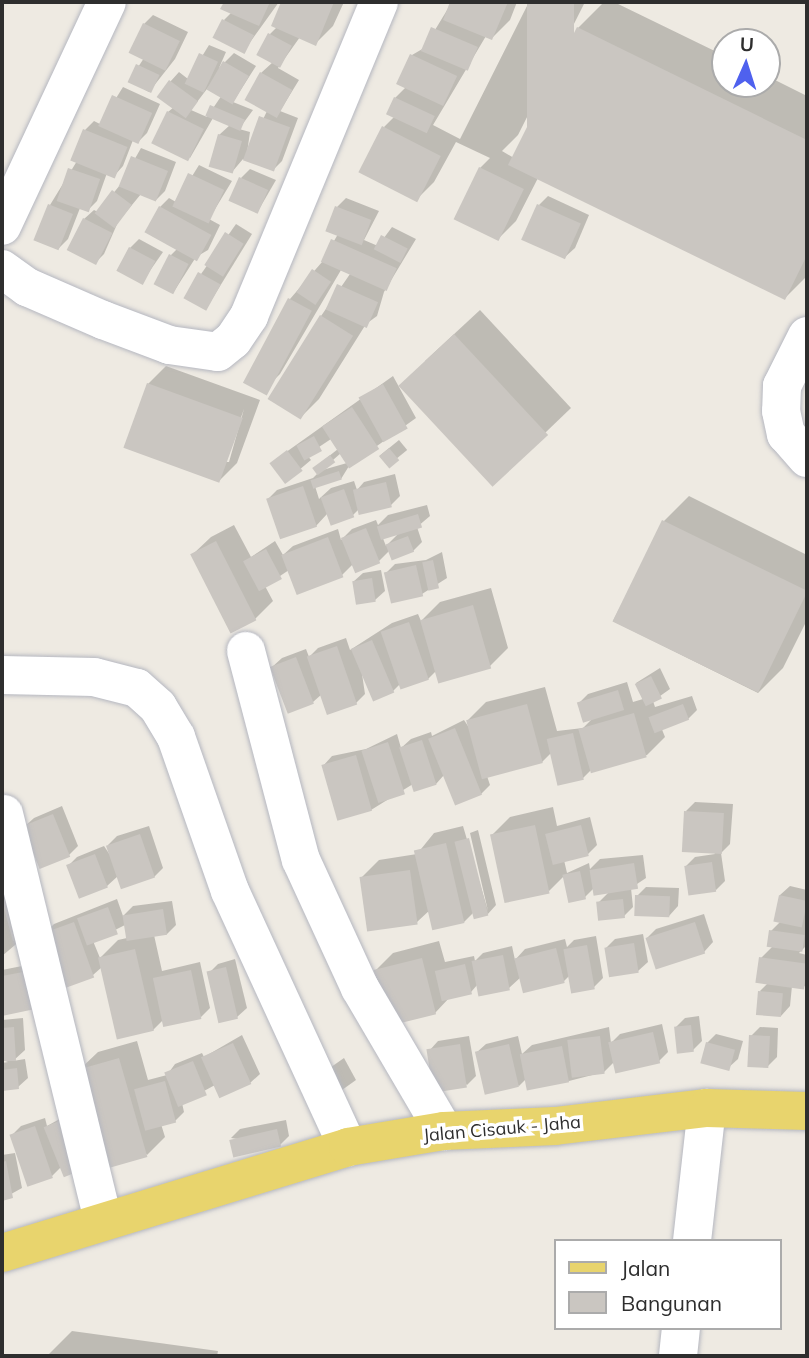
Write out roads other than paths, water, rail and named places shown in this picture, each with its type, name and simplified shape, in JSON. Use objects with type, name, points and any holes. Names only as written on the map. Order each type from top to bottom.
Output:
[{"type":"main road","name":"Jalan Cisauk - Jaha","points":[[2,1253],[348,1147],[444,1131],[555,1126],[707,1108],[807,1111]]},
{"type":"street","points":[[2,226],[107,2]]},
{"type":"street","points":[[2,269],[27,287],[147,337],[198,353],[218,352],[233,341],[249,316],[379,2]]},
{"type":"street","points":[[807,336],[782,386],[781,411],[786,434],[807,458]]},
{"type":"street","points":[[246,651],[301,860],[360,988],[444,1131]]},
{"type":"street","points":[[2,675],[94,677],[137,688],[158,707],[176,737],[230,891],[348,1147]]},
{"type":"street","points":[[4,814],[103,1221]]},
{"type":"street","points":[[692,1239],[707,1108]]},
{"type":"street","points":[[678,1356],[681,1330]]}]
